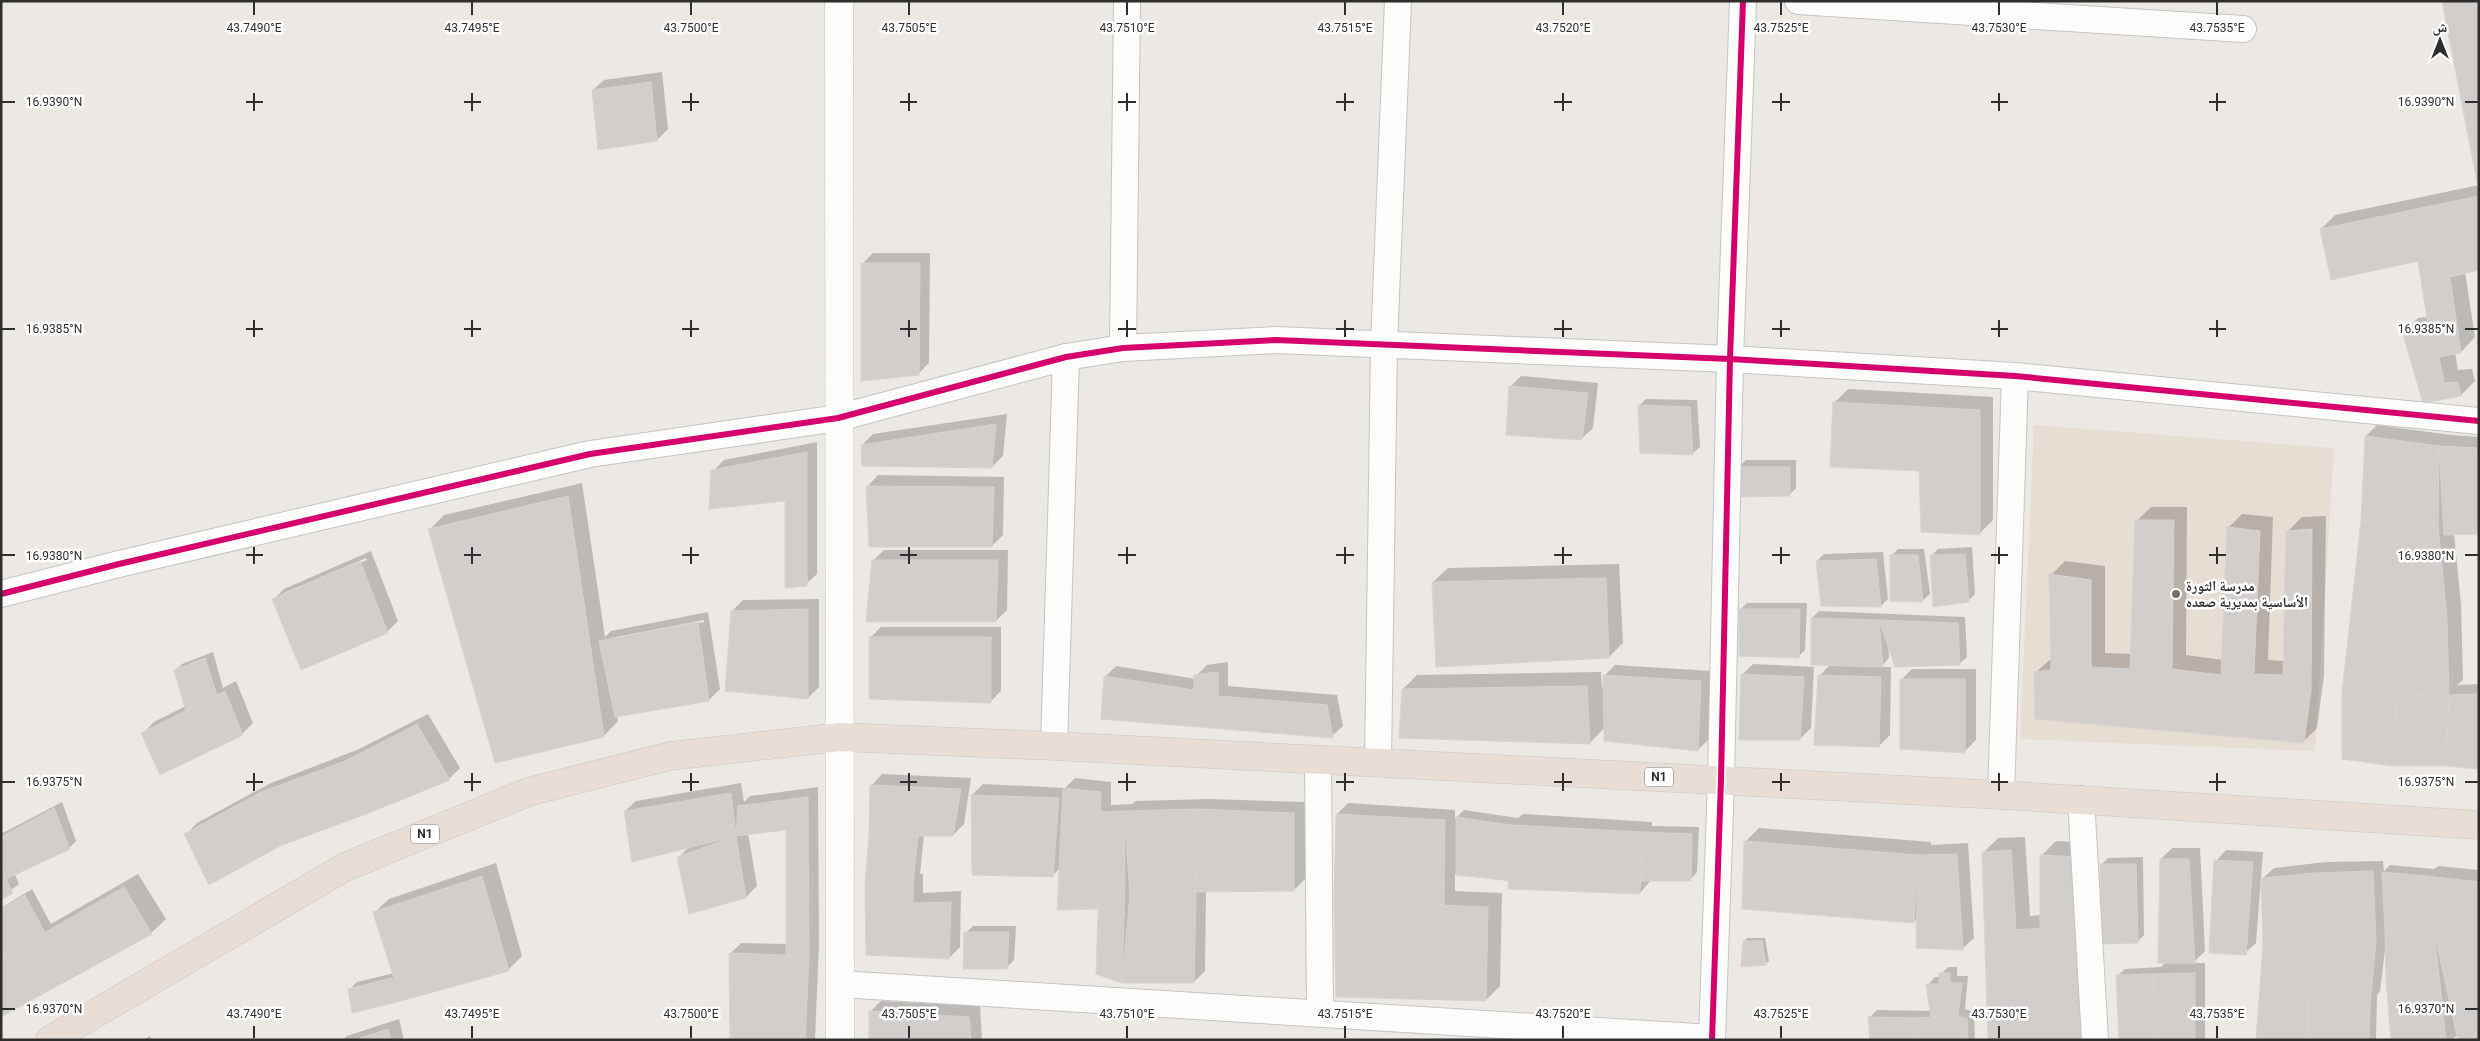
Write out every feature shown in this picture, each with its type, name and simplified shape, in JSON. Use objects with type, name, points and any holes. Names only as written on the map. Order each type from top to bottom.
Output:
[{"type":"highway","name":"N1","points":[[50,1040],[345,867],[528,792],[670,756],[840,737],[1318,759],[2081,799],[2479,825]]},
{"type":"street","points":[[839,1],[840,1040]]},
{"type":"street","points":[[1123,348],[1127,1]]},
{"type":"street","points":[[1378,762],[1384,345],[1398,1]]},
{"type":"street","points":[[840,984],[1320,1013],[1544,1034],[1712,1039],[1721,780],[1730,359],[1744,1]]},
{"type":"street","points":[[1798,1],[2243,29]]},
{"type":"street","points":[[1,594],[120,564],[590,454],[838,418],[1066,357],[1123,348],[1276,340],[1730,359],[2014,376],[2479,420]]},
{"type":"street","points":[[1054,746],[1066,357]]},
{"type":"street","points":[[2001,795],[2014,376]]},
{"type":"street","points":[[1318,759],[1320,1013]]},
{"type":"street","points":[[2081,799],[2095,1040]]},
{"type":"shaded area","name":"مدرسة الثورة الأساسية بمديرية صعده","points":[[2034,425],[2334,448],[2315,751],[2020,739]]},
{"type":"building","points":[[2442,1],[2479,1],[2479,181],[2477,182]]},
{"type":"building","points":[[651,82],[657,141],[598,150],[592,90]]},
{"type":"building","points":[[2479,196],[2479,270],[2450,277],[2461,353],[2439,357],[2444,383],[2458,382],[2461,396],[2423,403],[2402,331],[2429,331],[2418,261],[2331,280],[2320,229]]},
{"type":"building","points":[[861,263],[920,263],[919,375],[861,381]]},
{"type":"building","points":[[1509,386],[1588,393],[1582,440],[1506,435]]},
{"type":"building","points":[[1833,402],[1980,410],[1980,535],[1921,532],[1919,471],[1830,467]]},
{"type":"building","points":[[1638,405],[1690,407],[1693,455],[1640,453]]},
{"type":"building","points":[[996,424],[992,468],[862,466],[861,445]]},
{"type":"building","points":[[2365,436],[2439,446],[2438,525],[2361,521]]},
{"type":"building","points":[[2439,446],[2479,448],[2479,534],[2444,535]]},
{"type":"building","points":[[807,452],[807,586],[785,588],[785,501],[709,509],[711,470]]},
{"type":"building","points":[[1738,467],[1790,467],[1790,496],[1738,497]]},
{"type":"building","points":[[866,486],[994,487],[992,547],[869,547]]},
{"type":"building","points":[[568,496],[604,737],[495,763],[428,529]]},
{"type":"building","points":[[2135,520],[2174,520],[2172,669],[2221,675],[2227,527],[2260,531],[2254,674],[2283,675],[2286,531],[2312,529],[2311,690],[2304,743],[2035,719],[2034,672],[2051,670],[2049,574],[2091,580],[2091,667],[2130,669]]},
{"type":"building","points":[[2361,521],[2438,525],[2447,619],[2449,695],[2342,693]]},
{"type":"building","points":[[1965,554],[1969,602],[1933,607],[1930,555]]},
{"type":"building","points":[[1890,555],[1918,555],[1923,602],[1890,601]]},
{"type":"building","points":[[1876,559],[1881,607],[1821,606],[1816,561]]},
{"type":"building","points":[[872,560],[998,560],[996,622],[866,622]]},
{"type":"building","points":[[360,561],[388,633],[301,670],[272,599]]},
{"type":"building","points":[[1606,578],[1609,658],[1436,667],[1432,582]]},
{"type":"building","points":[[808,609],[808,699],[725,691],[731,611]]},
{"type":"building","points":[[1739,609],[1800,609],[1799,658],[1739,656]]},
{"type":"building","points":[[1811,618],[1879,620],[1883,667],[1811,665]]},
{"type":"building","points":[[1879,620],[1958,623],[1960,665],[1895,667]]},
{"type":"building","points":[[698,622],[709,701],[615,717],[599,641]]},
{"type":"building","points":[[869,637],[991,637],[991,703],[869,699]]},
{"type":"building","points":[[205,658],[217,696],[186,711],[174,670]]},
{"type":"building","points":[[1218,672],[1218,696],[1327,705],[1333,738],[1101,719],[1104,676],[1194,690],[1194,675]]},
{"type":"building","points":[[1741,674],[1804,677],[1800,740],[1739,740]]},
{"type":"building","points":[[1603,675],[1701,681],[1698,751],[1604,741]]},
{"type":"building","points":[[1818,675],[1881,677],[1879,747],[1814,745]]},
{"type":"building","points":[[1900,679],[1965,679],[1965,753],[1900,749]]},
{"type":"building","points":[[1587,686],[1590,744],[1399,738],[1402,689]]},
{"type":"building","points":[[225,691],[243,735],[160,775],[141,733]]},
{"type":"building","points":[[2342,693],[2397,695],[2393,766],[2342,759]]},
{"type":"building","points":[[2479,694],[2479,769],[2446,766],[2449,695]]},
{"type":"building","points":[[2397,695],[2449,695],[2446,766],[2393,766]]},
{"type":"building","points":[[417,724],[450,780],[369,813],[345,761]]},
{"type":"building","points":[[345,761],[369,813],[282,845],[259,793]]},
{"type":"building","points":[[870,785],[961,789],[953,836],[869,836]]},
{"type":"building","points":[[1063,788],[1101,792],[1098,909],[1057,910]]},
{"type":"building","points":[[259,793],[282,845],[209,885],[184,834]]},
{"type":"building","points":[[731,793],[736,836],[632,862],[624,811]]},
{"type":"building","points":[[971,795],[1059,798],[1053,877],[972,875]]},
{"type":"building","points":[[808,797],[809,956],[786,955],[786,830],[736,836],[738,806]]},
{"type":"building","points":[[54,808],[70,849],[6,879],[1,869],[1,837]]},
{"type":"building","points":[[1197,809],[1196,892],[1130,895],[1124,811]]},
{"type":"building","points":[[1197,809],[1294,813],[1294,891],[1196,892]]},
{"type":"building","points":[[1124,811],[1125,884],[1099,884],[1099,812]]},
{"type":"building","points":[[1336,814],[1445,820],[1444,905],[1334,901]]},
{"type":"building","points":[[1456,817],[1511,825],[1512,881],[1456,875]]},
{"type":"building","points":[[1511,825],[1642,832],[1640,894],[1508,889]]},
{"type":"building","points":[[1642,832],[1692,834],[1691,881],[1641,881]]},
{"type":"building","points":[[736,836],[746,898],[689,914],[677,857]]},
{"type":"building","points":[[869,836],[918,836],[913,884],[865,884]]},
{"type":"building","points":[[1744,841],[1918,855],[1914,923],[1742,909]]},
{"type":"building","points":[[2011,850],[2016,930],[2040,928],[2040,855],[2077,857],[2083,1040],[1988,1040],[1982,852]]},
{"type":"building","points":[[1957,854],[1963,950],[1916,948],[1918,855]]},
{"type":"building","points":[[2160,859],[2189,859],[2195,963],[2158,963]]},
{"type":"building","points":[[2214,860],[2253,862],[2246,955],[2209,953]]},
{"type":"building","points":[[2100,864],[2136,864],[2138,943],[2101,944]]},
{"type":"building","points":[[1,869],[13,893],[1,900]]},
{"type":"building","points":[[2373,871],[2376,943],[2316,942],[2314,873]]},
{"type":"building","points":[[2382,872],[2426,876],[2434,931],[2385,931]]},
{"type":"building","points":[[2314,873],[2316,942],[2263,946],[2261,878]]},
{"type":"building","points":[[482,876],[509,971],[401,1001],[373,912]]},
{"type":"building","points":[[2426,876],[2479,882],[2479,1040],[2458,1040],[2434,931]]},
{"type":"building","points":[[865,884],[913,884],[913,903],[951,902],[949,959],[866,955]]},
{"type":"building","points":[[1099,884],[1125,884],[1122,983],[1096,974]]},
{"type":"building","points":[[124,887],[152,934],[1,1017],[1,958]]},
{"type":"building","points":[[1196,892],[1194,983],[1122,983],[1130,895]]},
{"type":"building","points":[[25,895],[45,933],[1,958],[1,909]]},
{"type":"building","points":[[1334,901],[1488,907],[1486,1001],[1336,997]]},
{"type":"building","points":[[2385,931],[2434,931],[2439,975],[2386,979]]},
{"type":"building","points":[[964,932],[1009,932],[1007,969],[963,969]]},
{"type":"building","points":[[1743,941],[1762,941],[1766,965],[1741,967]]},
{"type":"building","points":[[2316,942],[2308,1002],[2308,1040],[2256,1040],[2263,946]]},
{"type":"building","points":[[2316,942],[2376,943],[2370,1004],[2308,1002]]},
{"type":"building","points":[[729,953],[809,956],[805,1040],[730,1040]]},
{"type":"building","points":[[1939,973],[1950,973],[1950,983],[1962,983],[1958,1016],[1931,1018],[1926,984],[1939,984]]},
{"type":"building","points":[[2195,973],[2195,1040],[2154,1040],[2153,974]]},
{"type":"building","points":[[2153,974],[2154,1040],[2119,1040],[2116,975]]},
{"type":"building","points":[[2439,975],[2446,1040],[2391,1040],[2386,979]]},
{"type":"building","points":[[392,978],[401,1001],[352,1013],[348,989]]},
{"type":"building","points":[[2308,1002],[2370,1004],[2369,1040],[2308,1040]]},
{"type":"building","points":[[869,1011],[969,1017],[971,1040],[869,1040]]},
{"type":"building","points":[[1958,1016],[1967,1019],[1968,1040],[1918,1040],[1917,1018]]},
{"type":"building","points":[[1868,1017],[1917,1018],[1918,1040],[1870,1040]]},
{"type":"building","points":[[388,1029],[391,1040],[355,1040]]},
{"type":"cycle path","points":[[1712,1040],[1721,780],[1730,359],[1743,1]]},
{"type":"cycle path","points":[[1,594],[119,564],[590,454],[838,418],[1066,357],[1123,348],[1276,340],[1730,359],[2015,376],[2479,421]]},
{"type":"place","name":"مدرسة الثورة الأساسية بمديرية صعده","points":[[2176,594]]}]
